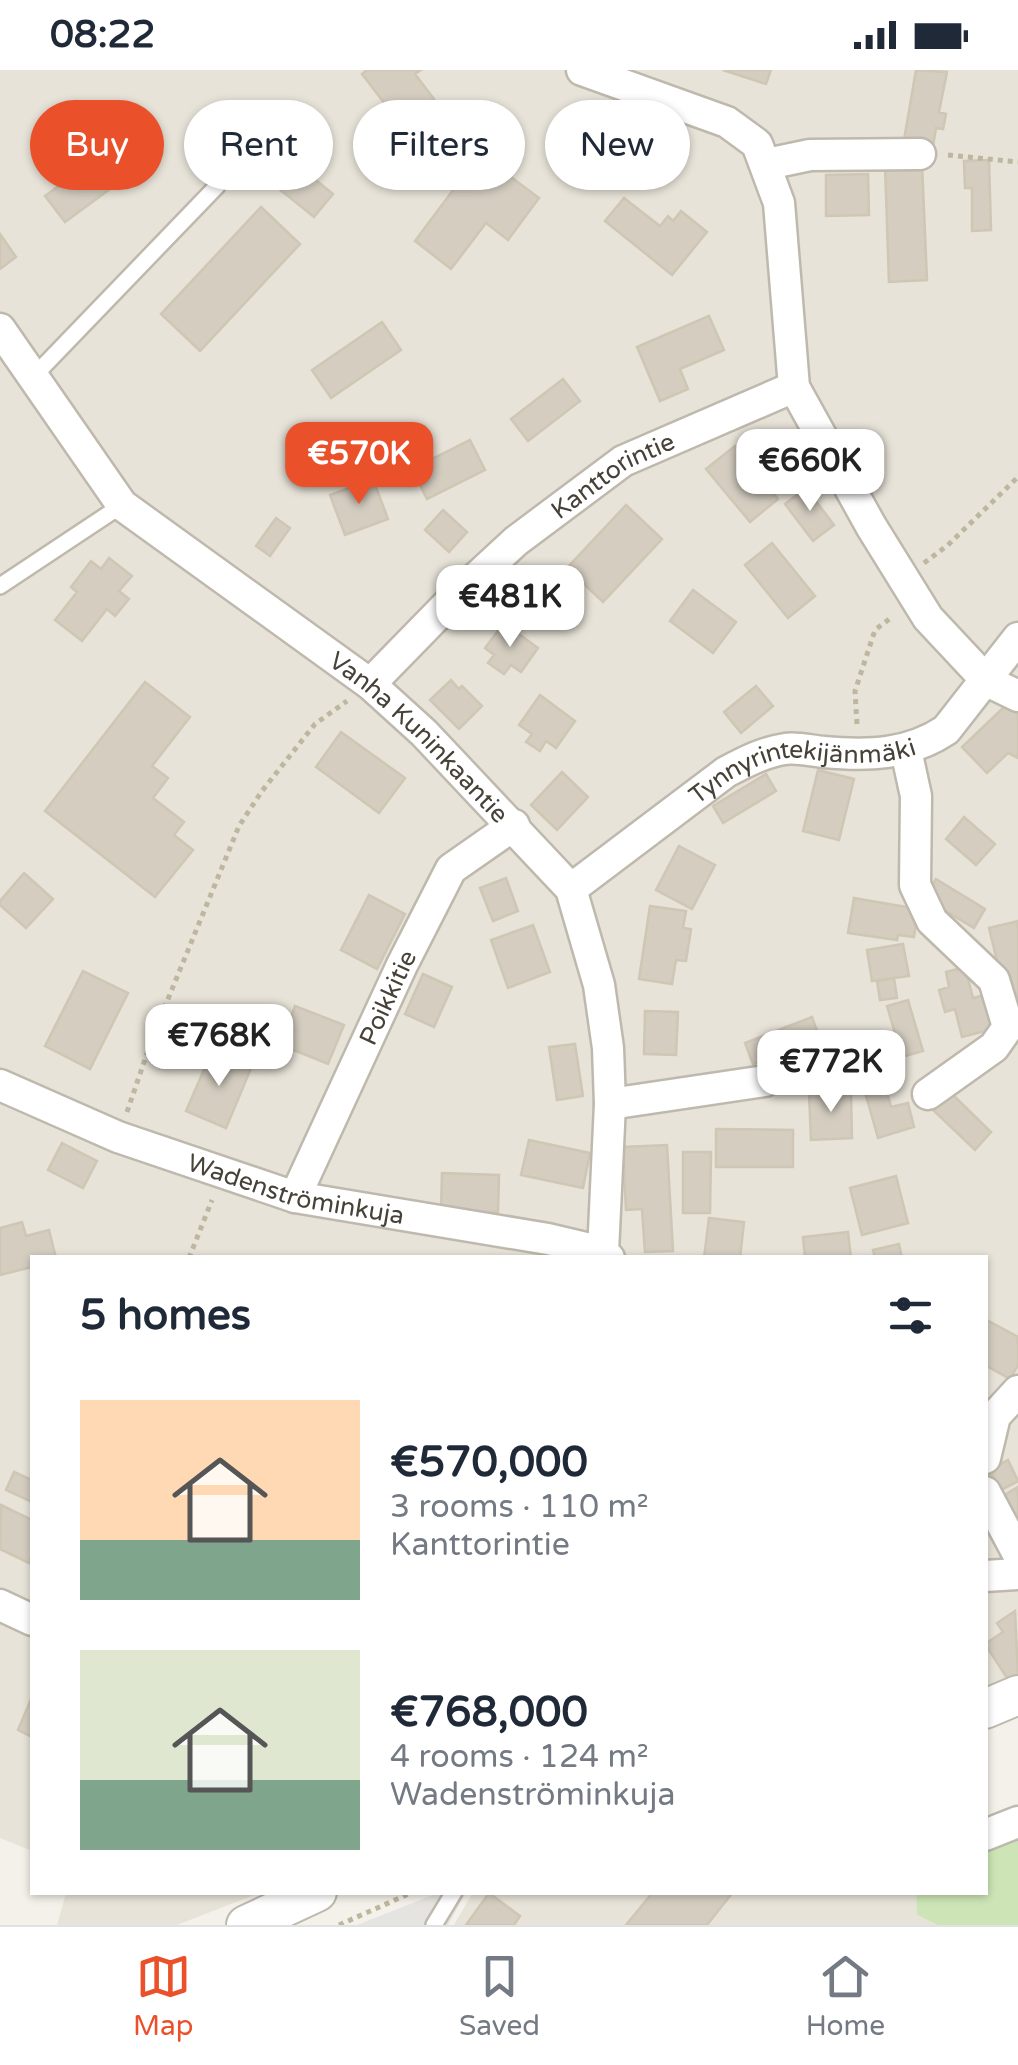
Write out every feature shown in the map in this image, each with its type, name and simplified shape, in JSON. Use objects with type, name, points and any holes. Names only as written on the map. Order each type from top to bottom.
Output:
[{"type":"street","points":[[582,70],[726,122],[757,144],[779,202],[794,387],[928,618],[987,681],[1018,696]]},
{"type":"street","points":[[767,164],[810,155],[920,154]]},
{"type":"street","name":"Vanha Kuninkaantie","points":[[0,329],[122,505],[370,684],[514,825],[570,889],[599,984],[608,1048],[606,1255]]},
{"type":"street","name":"Kanttorintie","points":[[370,684],[516,541],[624,461],[794,387]]},
{"type":"street","name":"Tynnyrintekijänmäki","points":[[570,889],[726,772],[752,758],[786,748],[906,750],[946,730],[1018,638]]},
{"type":"street","points":[[906,750],[916,796],[915,885],[932,921],[994,980],[1008,1027],[994,1046],[928,1094]]},
{"type":"street","name":"Poikkitie","points":[[294,1197],[450,869],[514,825]]},
{"type":"street","points":[[610,1104],[765,1080]]},
{"type":"street","name":"Wadenströminkuja","points":[[0,1085],[118,1137],[294,1197],[606,1255]]},
{"type":"street","points":[[988,1444],[994,1416],[1018,1391]]},
{"type":"street","points":[[988,1498],[1018,1554]]},
{"type":"street","points":[[988,1576],[1018,1574]]},
{"type":"street","points":[[0,1605],[30,1619]]},
{"type":"street","points":[[988,1708],[1018,1695]]},
{"type":"street","points":[[988,1834],[1018,1822]]},
{"type":"street","points":[[246,1925],[311,1895]]},
{"type":"lane","points":[[34,376],[213,190]]},
{"type":"lane","points":[[0,586],[122,505]]},
{"type":"lane","points":[[434,1925],[452,1895]]},
{"type":"path","points":[[920,154],[1018,162]]},
{"type":"path","points":[[860,752],[855,691],[875,630],[948,545],[1018,478]]},
{"type":"path","points":[[118,1137],[154,1033],[239,826],[316,724],[370,684]]},
{"type":"path","points":[[190,1255],[223,1173]]},
{"type":"path","points":[[339,1925],[406,1895]]},
{"type":"shaded area","points":[[0,70],[1018,70],[1018,1683],[988,1697],[988,1255],[30,1255],[30,1850],[0,1838]]},
{"type":"shaded area","points":[[65,1895],[254,1895],[177,1925],[57,1925]]},
{"type":"shaded area","points":[[433,1895],[465,1895],[448,1925],[357,1925]]},
{"type":"shaded area","points":[[471,1895],[916,1895],[917,1915],[937,1925],[454,1925]]},
{"type":"green space","points":[[1018,1837],[1018,1925],[937,1925],[917,1915],[916,1895],[988,1895],[988,1849]]},
{"type":"building","points":[[367,70],[421,70],[415,74],[434,99],[382,100],[362,74]]},
{"type":"building","points":[[723,70],[771,70],[766,84]]},
{"type":"building","points":[[916,70],[947,72],[939,112],[946,114],[943,129],[936,128],[933,146],[904,140]]},
{"type":"building","points":[[989,160],[991,230],[972,231],[972,188],[965,188],[964,161]]},
{"type":"building","points":[[922,164],[927,280],[889,282],[885,166]]},
{"type":"building","points":[[868,174],[869,215],[826,216],[826,175]]},
{"type":"building","points":[[525,188],[539,198],[508,240],[486,223],[451,269],[415,241],[453,190]]},
{"type":"building","points":[[53,190],[109,190],[65,222],[45,196]]},
{"type":"building","points":[[281,190],[328,190],[333,194],[314,217]]},
{"type":"building","points":[[624,198],[660,226],[668,216],[673,221],[681,211],[707,232],[672,275],[605,221]]},
{"type":"building","points":[[261,207],[300,244],[200,351],[161,314]]},
{"type":"building","points":[[0,234],[16,257],[0,269]]},
{"type":"building","points":[[709,316],[724,350],[680,369],[688,389],[660,401],[637,347]]},
{"type":"building","points":[[382,322],[401,350],[331,398],[312,370]]},
{"type":"building","points":[[563,379],[580,401],[528,441],[511,419]]},
{"type":"building","points":[[470,440],[485,470],[427,499],[412,469]]},
{"type":"building","points":[[735,446],[778,499],[750,522],[706,469]]},
{"type":"building","points":[[373,479],[388,519],[345,535],[330,495]]},
{"type":"building","points":[[806,488],[834,525],[813,541],[785,504]]},
{"type":"building","points":[[626,505],[662,539],[603,602],[567,568]]},
{"type":"building","points":[[443,510],[467,532],[449,552],[425,530]]},
{"type":"building","points":[[276,518],[290,528],[270,556],[256,546]]},
{"type":"building","points":[[772,543],[815,596],[788,618],[745,565]]},
{"type":"building","points":[[109,558],[132,576],[119,591],[129,599],[115,616],[107,609],[82,641],[55,620],[77,592],[71,587],[91,561],[101,569]]},
{"type":"building","points":[[693,590],[736,622],[713,653],[670,621]]},
{"type":"building","points":[[504,623],[538,648],[521,672],[511,665],[504,674],[488,663],[494,655],[485,648]]},
{"type":"building","points":[[451,680],[482,706],[459,729],[430,700]]},
{"type":"building","points":[[145,682],[190,717],[152,766],[168,778],[153,798],[184,822],[174,835],[193,850],[155,897],[45,811]]},
{"type":"building","points":[[756,686],[773,706],[741,733],[724,712]]},
{"type":"building","points":[[540,695],[575,721],[556,748],[546,741],[540,751],[526,742],[532,734],[519,725]]},
{"type":"building","points":[[1004,707],[1018,714],[1018,758],[1008,753],[987,773],[962,747]]},
{"type":"building","points":[[341,732],[405,778],[379,813],[316,767]]},
{"type":"building","points":[[818,770],[854,779],[839,840],[803,831]]},
{"type":"building","points":[[562,772],[588,797],[557,830],[531,805]]},
{"type":"building","points":[[766,774],[776,791],[723,823],[713,806]]},
{"type":"building","points":[[964,817],[995,844],[976,865],[946,839]]},
{"type":"building","points":[[679,846],[715,865],[692,909],[656,890]]},
{"type":"building","points":[[24,873],[53,899],[26,928],[0,905]]},
{"type":"building","points":[[506,878],[518,911],[493,921],[480,888]]},
{"type":"building","points":[[936,879],[985,909],[974,928],[924,898]]},
{"type":"building","points":[[369,895],[405,914],[377,969],[341,950]]},
{"type":"building","points":[[854,898],[918,909],[914,937],[898,935],[897,940],[848,933]]},
{"type":"building","points":[[650,906],[686,911],[683,928],[691,929],[686,961],[676,960],[672,984],[639,979]]},
{"type":"building","points":[[1018,921],[1018,1004],[1008,1006],[989,928]]},
{"type":"building","points":[[533,925],[550,972],[508,988],[491,940]]},
{"type":"building","points":[[903,944],[909,976],[872,981],[867,950]]},
{"type":"building","points":[[965,967],[973,998],[996,992],[1004,1026],[962,1037],[955,1009],[945,1012],[939,990],[949,987],[946,972]]},
{"type":"building","points":[[83,971],[128,993],[90,1069],[45,1046]]},
{"type":"building","points":[[423,974],[452,987],[434,1027],[405,1014]]},
{"type":"building","points":[[894,978],[897,998],[880,1000],[877,981]]},
{"type":"building","points":[[908,1000],[923,1051],[902,1057],[887,1006]]},
{"type":"building","points":[[295,1006],[344,1025],[328,1064],[281,1045]]},
{"type":"building","points":[[645,1011],[678,1012],[676,1055],[644,1054]]},
{"type":"building","points":[[812,1017],[821,1042],[803,1048],[805,1055],[793,1060],[790,1055],[781,1058],[783,1066],[767,1072],[763,1060],[753,1064],[745,1043]]},
{"type":"building","points":[[894,1035],[901,1060],[880,1066],[891,1107],[908,1103],[914,1127],[878,1138],[852,1046]]},
{"type":"building","points":[[575,1044],[583,1096],[557,1100],[549,1047]]},
{"type":"building","points":[[213,1049],[252,1066],[226,1128],[186,1111]]},
{"type":"building","points":[[851,1091],[852,1138],[811,1140],[809,1093]]},
{"type":"building","points":[[950,1092],[991,1132],[975,1150],[933,1110]]},
{"type":"building","points":[[716,1129],[793,1130],[793,1167],[716,1167]]},
{"type":"building","points":[[529,1140],[590,1153],[583,1188],[521,1175]]},
{"type":"building","points":[[62,1143],[97,1161],[83,1188],[48,1170]]},
{"type":"building","points":[[667,1145],[673,1251],[645,1252],[642,1209],[626,1210],[623,1147]]},
{"type":"building","points":[[683,1152],[711,1152],[710,1213],[683,1213]]},
{"type":"building","points":[[442,1173],[499,1175],[498,1212],[441,1210]]},
{"type":"building","points":[[896,1176],[908,1223],[862,1235],[850,1188]]},
{"type":"building","points":[[709,1218],[744,1222],[740,1255],[704,1255]]},
{"type":"building","points":[[22,1222],[26,1236],[49,1230],[55,1255],[30,1255],[30,1268],[0,1275],[0,1228]]},
{"type":"building","points":[[848,1232],[851,1255],[805,1255],[803,1237]]},
{"type":"building","points":[[899,1244],[901,1255],[874,1255],[873,1250]]},
{"type":"building","points":[[988,1321],[1018,1337],[1018,1365],[1010,1379],[988,1367]]},
{"type":"building","points":[[1008,1460],[1018,1481],[1001,1490],[989,1470]]},
{"type":"building","points":[[14,1472],[30,1479],[30,1501],[6,1490]]},
{"type":"building","points":[[1018,1487],[1018,1520],[1003,1496]]},
{"type":"building","points":[[1,1505],[30,1519],[29,1563],[0,1549]]},
{"type":"building","points":[[1015,1611],[1018,1675],[1009,1681],[988,1649],[988,1642],[1003,1632],[997,1623]]},
{"type":"building","points":[[30,1702],[30,1736],[18,1730]]},
{"type":"building","points":[[488,1895],[520,1916],[514,1925],[466,1925]]},
{"type":"building","points":[[651,1895],[731,1895],[707,1925],[626,1925]]}]
